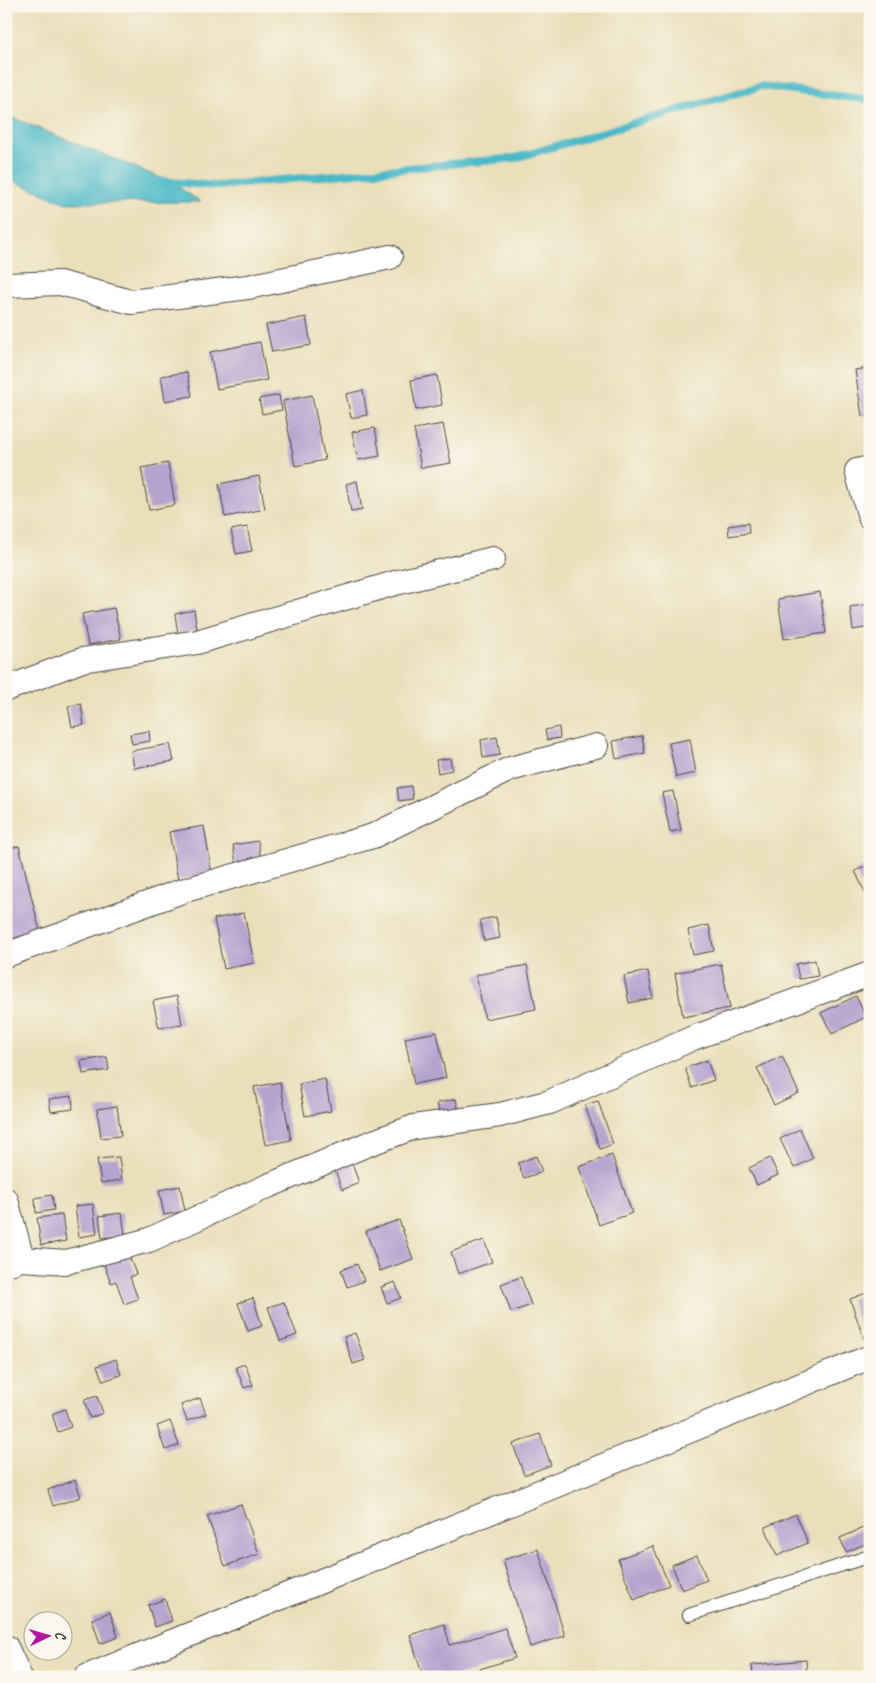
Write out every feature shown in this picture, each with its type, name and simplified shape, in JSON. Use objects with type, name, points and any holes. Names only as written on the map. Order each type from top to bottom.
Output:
[{"type":"street","points":[[6,285],[60,283],[131,302],[248,287],[390,256]]},
{"type":"street","points":[[870,468],[857,472],[870,517]]},
{"type":"street","points":[[6,689],[82,660],[196,642],[395,582],[493,559]]},
{"type":"street","points":[[6,955],[182,891],[373,836],[510,769],[596,746]]},
{"type":"street","points":[[6,1200],[14,1262],[66,1262],[149,1240],[268,1186],[414,1127],[500,1115],[550,1102],[693,1038],[870,974]]},
{"type":"street","points":[[86,1677],[870,1357]]},
{"type":"street","points":[[6,1647],[20,1677]]},
{"type":"lane","points":[[689,1616],[870,1556]]},
{"type":"water","points":[[6,115],[171,182],[201,202],[66,203],[6,178]]},
{"type":"building","points":[[306,317],[311,345],[272,352],[266,325]]},
{"type":"building","points":[[260,342],[267,380],[217,389],[210,352]]},
{"type":"building","points":[[870,368],[870,415],[862,416],[855,370]]},
{"type":"building","points":[[187,372],[192,396],[165,401],[161,376]]},
{"type":"building","points":[[437,375],[442,405],[416,410],[411,380]]},
{"type":"building","points":[[363,390],[367,415],[351,418],[346,394]]},
{"type":"building","points":[[279,395],[282,410],[262,414],[259,399]]},
{"type":"building","points":[[312,395],[325,460],[295,466],[283,401]]},
{"type":"building","points":[[443,424],[451,463],[421,468],[414,429]]},
{"type":"building","points":[[375,428],[380,456],[358,460],[352,432]]},
{"type":"building","points":[[168,463],[175,505],[149,510],[141,468]]},
{"type":"building","points":[[259,476],[265,509],[225,517],[219,484]]},
{"type":"building","points":[[357,481],[362,510],[351,512],[346,484]]},
{"type":"building","points":[[748,523],[749,533],[729,536],[728,526]]},
{"type":"building","points":[[247,527],[252,551],[236,554],[231,530]]},
{"type":"building","points":[[820,592],[826,633],[784,639],[778,599]]},
{"type":"building","points":[[870,604],[870,627],[853,630],[850,607]]},
{"type":"building","points":[[114,608],[121,639],[88,645],[82,614]]},
{"type":"building","points":[[194,610],[197,630],[178,634],[175,614]]},
{"type":"building","points":[[81,704],[84,725],[72,727],[68,706]]},
{"type":"building","points":[[559,727],[560,738],[547,740],[545,730]]},
{"type":"building","points":[[149,731],[150,741],[132,744],[130,734]]},
{"type":"building","points":[[642,736],[645,753],[616,759],[613,741]]},
{"type":"building","points":[[497,737],[500,755],[483,758],[481,740]]},
{"type":"building","points":[[690,739],[696,773],[676,777],[669,743]]},
{"type":"building","points":[[170,744],[174,761],[134,768],[131,751]]},
{"type":"building","points":[[450,758],[452,770],[438,773],[436,760]]},
{"type":"building","points":[[411,786],[413,799],[399,801],[397,788]]},
{"type":"building","points":[[673,791],[681,830],[670,832],[662,793]]},
{"type":"building","points":[[204,826],[212,874],[178,880],[169,832]]},
{"type":"building","points":[[258,841],[261,859],[236,863],[233,845]]},
{"type":"building","points":[[19,846],[40,932],[6,940],[6,849]]},
{"type":"building","points":[[870,864],[870,903],[855,871]]},
{"type":"building","points":[[244,913],[254,963],[224,969],[214,919]]},
{"type":"building","points":[[496,917],[500,938],[484,941],[480,920]]},
{"type":"building","points":[[709,925],[714,951],[693,955],[688,930]]},
{"type":"building","points":[[815,960],[818,976],[799,979],[796,964]]},
{"type":"building","points":[[721,964],[730,1008],[683,1017],[675,973]]},
{"type":"building","points":[[527,965],[536,1009],[485,1019],[476,975]]},
{"type":"building","points":[[648,971],[653,998],[629,1003],[624,976]]},
{"type":"building","points":[[177,996],[182,1024],[159,1028],[153,1001]]},
{"type":"building","points":[[856,996],[866,1017],[832,1034],[821,1013]]},
{"type":"building","points":[[437,1032],[446,1078],[414,1084],[405,1038]]},
{"type":"building","points":[[782,1056],[799,1093],[774,1105],[757,1068]]},
{"type":"building","points":[[107,1057],[109,1070],[83,1074],[81,1061]]},
{"type":"building","points":[[707,1060],[714,1080],[692,1088],[685,1068]]},
{"type":"building","points":[[325,1079],[331,1111],[305,1116],[299,1084]]},
{"type":"building","points":[[280,1082],[291,1140],[265,1145],[254,1087]]},
{"type":"building","points":[[72,1096],[73,1109],[51,1112],[49,1099]]},
{"type":"building","points":[[456,1099],[459,1113],[440,1116],[437,1103]]},
{"type":"building","points":[[598,1101],[613,1144],[600,1149],[585,1105]]},
{"type":"building","points":[[117,1106],[121,1136],[101,1138],[97,1109]]},
{"type":"building","points":[[800,1129],[813,1158],[794,1168],[780,1139]]},
{"type":"building","points":[[612,1155],[632,1213],[599,1225],[579,1167]]},
{"type":"building","points":[[536,1156],[542,1172],[524,1178],[518,1163]]},
{"type":"building","points":[[119,1157],[122,1180],[101,1183],[97,1159]]},
{"type":"building","points":[[350,1158],[359,1183],[342,1190],[333,1164]]},
{"type":"building","points":[[770,1158],[778,1175],[757,1185],[749,1168]]},
{"type":"building","points":[[180,1186],[185,1211],[164,1215],[159,1190]]},
{"type":"building","points":[[52,1195],[54,1210],[36,1213],[35,1198]]},
{"type":"building","points":[[93,1204],[97,1234],[79,1237],[75,1206]]},
{"type":"building","points":[[122,1213],[125,1235],[102,1238],[99,1216]]},
{"type":"building","points":[[62,1215],[66,1241],[41,1245],[37,1218]]},
{"type":"building","points":[[399,1220],[413,1259],[380,1271],[366,1231]]},
{"type":"building","points":[[484,1240],[492,1262],[458,1274],[451,1252]]},
{"type":"building","points":[[128,1253],[136,1274],[130,1277],[138,1299],[124,1304],[116,1281],[111,1283],[103,1262]]},
{"type":"building","points":[[357,1264],[364,1281],[347,1287],[341,1270]]},
{"type":"building","points":[[521,1277],[531,1305],[511,1312],[501,1284]]},
{"type":"building","points":[[395,1282],[401,1298],[387,1303],[381,1287]]},
{"type":"building","points":[[869,1292],[870,1337],[864,1339],[850,1299]]},
{"type":"building","points":[[253,1298],[262,1326],[248,1331],[238,1303]]},
{"type":"building","points":[[284,1302],[297,1335],[280,1341],[268,1307]]},
{"type":"building","points":[[355,1333],[365,1360],[353,1364],[344,1337]]},
{"type":"building","points":[[116,1359],[121,1375],[103,1381],[97,1366]]},
{"type":"building","points":[[245,1364],[253,1385],[244,1388],[236,1367]]},
{"type":"building","points":[[97,1396],[103,1413],[90,1418],[84,1400]]},
{"type":"building","points":[[200,1398],[206,1414],[187,1421],[181,1405]]},
{"type":"building","points":[[65,1409],[71,1427],[58,1432],[52,1414]]},
{"type":"building","points":[[170,1421],[179,1445],[165,1450],[157,1426]]},
{"type":"building","points":[[540,1434],[551,1465],[524,1475],[513,1444]]},
{"type":"building","points":[[75,1480],[81,1497],[53,1506],[48,1490]]},
{"type":"building","points":[[241,1504],[259,1554],[225,1566],[207,1516]]},
{"type":"building","points":[[796,1514],[808,1543],[777,1556],[765,1527]]},
{"type":"building","points":[[870,1525],[870,1542],[846,1552],[840,1538]]},
{"type":"building","points":[[653,1546],[669,1585],[634,1600],[618,1559]]},
{"type":"building","points":[[538,1549],[565,1636],[530,1647],[503,1560]]},
{"type":"building","points":[[697,1555],[707,1580],[682,1590],[672,1565]]},
{"type":"building","points":[[165,1599],[172,1621],[155,1627],[148,1605]]},
{"type":"building","points":[[110,1612],[118,1637],[100,1644],[92,1619]]},
{"type":"building","points":[[444,1624],[450,1645],[505,1628],[515,1658],[454,1677],[423,1677],[410,1635]]},
{"type":"building","points":[[806,1660],[807,1677],[753,1677],[752,1665]]},
{"type":"waterway","points":[[162,181],[217,186],[515,158],[761,86],[870,100]]}]
